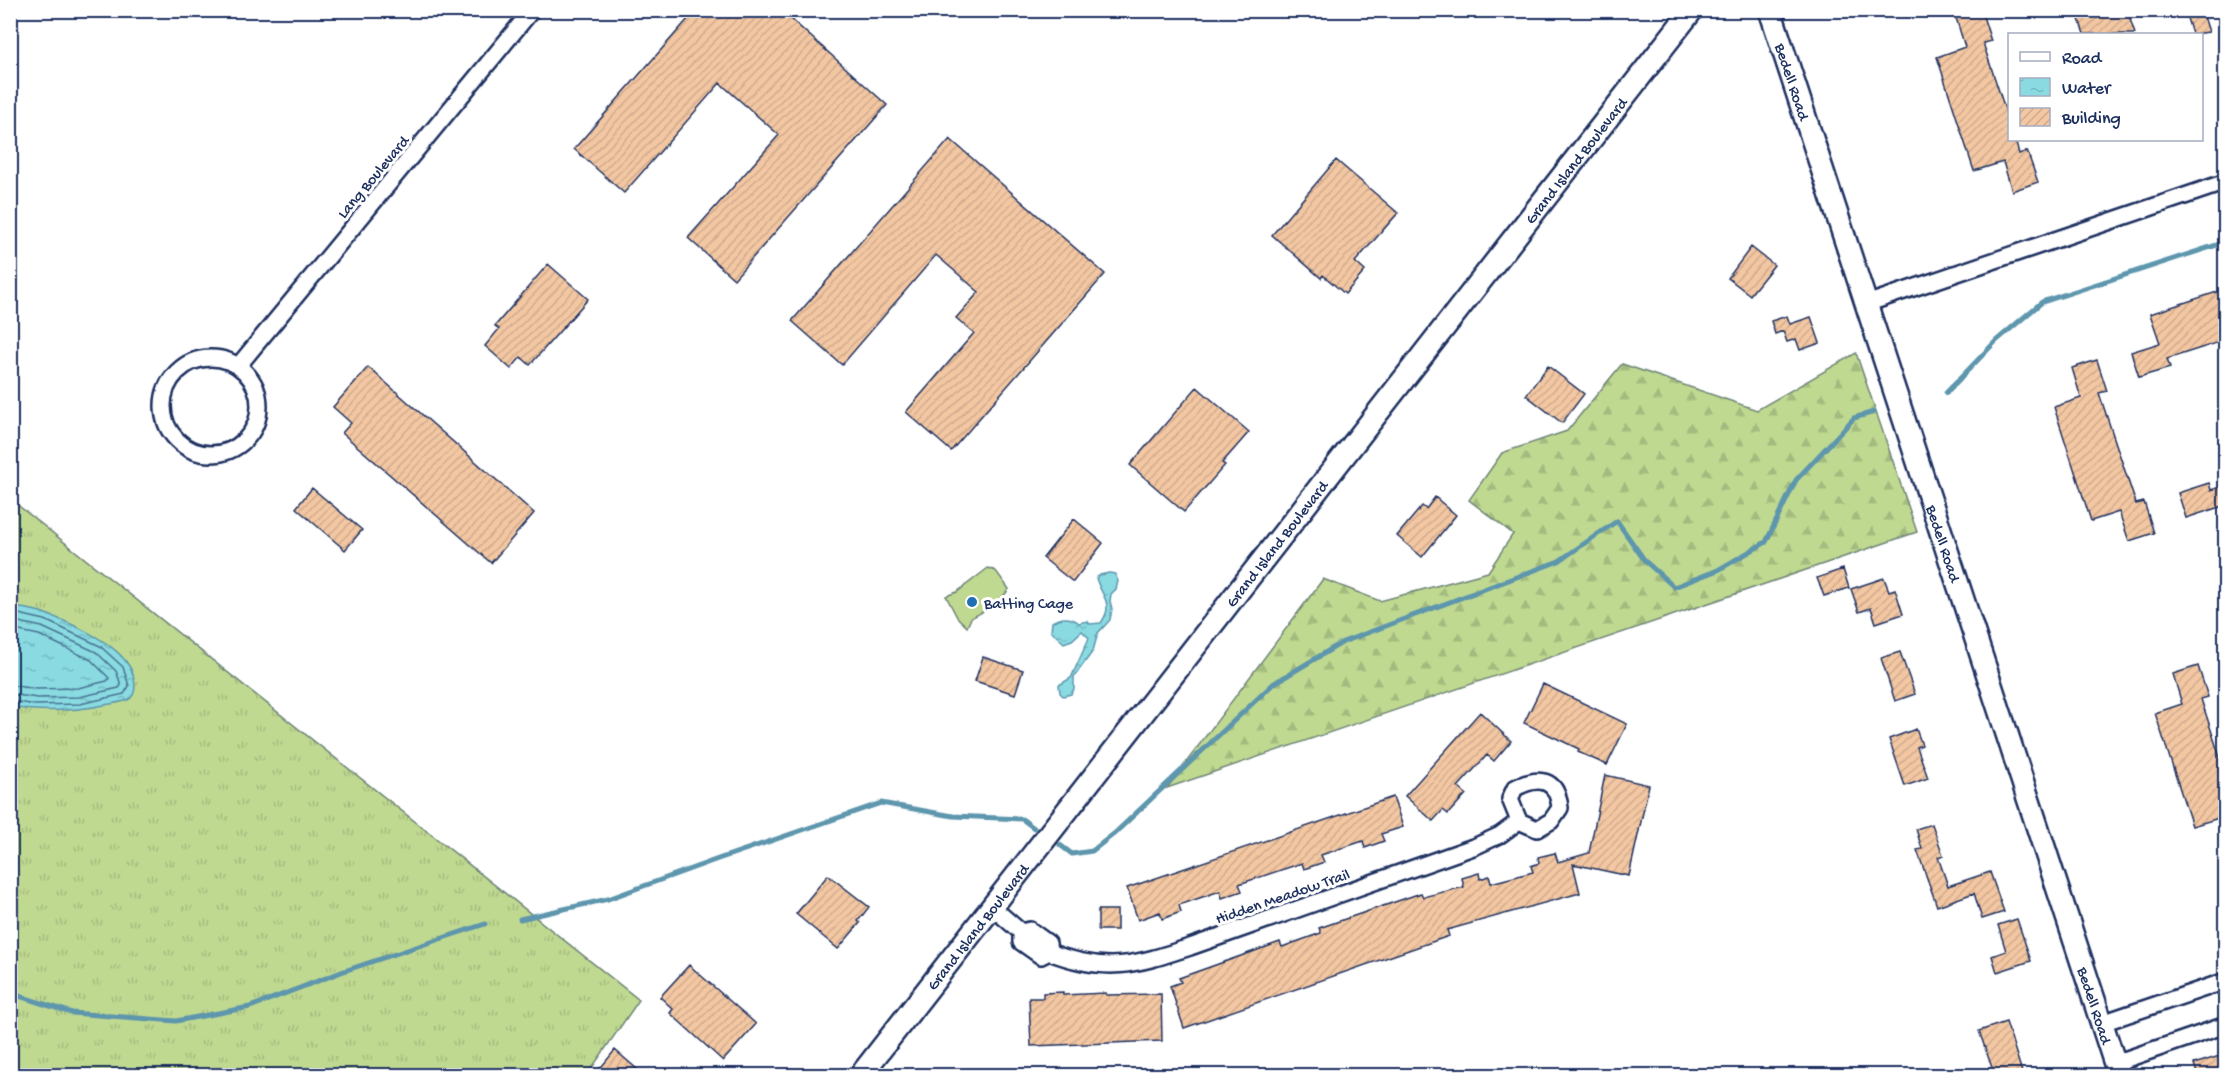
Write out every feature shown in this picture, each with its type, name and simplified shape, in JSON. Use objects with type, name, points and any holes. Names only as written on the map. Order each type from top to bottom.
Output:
[{"type":"main road","name":"Grand Island Boulevard","points":[[860,1076],[1692,10]]},
{"type":"main road","name":"Bedell Road","points":[[1770,10],[2117,1069]]},
{"type":"street","name":"Lang Boulevard","points":[[239,365],[532,10]]},
{"type":"street","points":[[1866,304],[2226,182]]},
{"type":"street","points":[[223,358],[239,365],[251,377],[259,393],[260,410],[252,434],[238,447],[222,454],[198,453],[183,446],[173,436],[165,421],[163,399],[168,383],[182,367],[197,359],[223,358]]},
{"type":"street","name":"Hidden Meadow Trail","points":[[992,907],[1021,932],[1021,942],[1041,957],[1049,952],[1071,961],[1110,966],[1147,961],[1476,846],[1500,835],[1519,821]]},
{"type":"street","points":[[2102,1023],[2226,981]]},
{"type":"street","points":[[2117,1069],[2226,1026]]},
{"type":"green space","points":[[1856,353],[1917,532],[1167,788],[1323,579],[1380,601],[1488,572],[1513,534],[1469,500],[1502,453],[1567,431],[1622,364],[1757,410]]},
{"type":"green space","points":[[10,499],[639,1000],[587,1075],[11,1075]]},
{"type":"green space","name":"Batting Cage","points":[[988,568],[996,571],[1009,589],[992,606],[971,618],[967,627],[957,617],[946,596],[957,592]]},
{"type":"water","points":[[1109,573],[1115,574],[1118,581],[1116,589],[1111,594],[1110,620],[1098,633],[1093,651],[1074,677],[1074,689],[1071,694],[1063,696],[1059,685],[1071,678],[1089,638],[1082,631],[1072,640],[1064,643],[1051,631],[1052,622],[1066,618],[1079,623],[1087,621],[1090,624],[1101,623],[1107,605],[1096,578]]},
{"type":"water","points":[[11,606],[37,611],[56,618],[112,647],[132,672],[135,688],[132,697],[121,702],[73,710],[48,711],[11,707]]},
{"type":"building","points":[[696,10],[781,10],[887,105],[734,279],[688,238],[779,135],[720,83],[624,193],[574,149]]},
{"type":"building","points":[[1981,10],[1991,41],[1983,43],[2008,118],[2008,141],[2015,141],[2019,154],[2027,151],[2038,182],[2012,191],[2003,162],[1974,171],[1937,57],[1965,47],[1956,18]]},
{"type":"building","points":[[2076,10],[2127,10],[2135,33],[2084,33]]},
{"type":"building","points":[[2202,10],[2209,32],[2192,33],[2186,15]]},
{"type":"building","points":[[950,139],[1105,274],[951,451],[906,412],[974,333],[956,318],[979,292],[936,255],[842,365],[792,321]]},
{"type":"building","points":[[1336,160],[1398,213],[1355,262],[1365,271],[1345,294],[1323,275],[1321,278],[1272,235]]},
{"type":"building","points":[[1751,247],[1774,265],[1750,295],[1728,278]]},
{"type":"building","points":[[548,264],[588,299],[530,365],[521,357],[511,369],[485,346],[499,329],[495,326]]},
{"type":"building","points":[[2226,289],[2226,340],[2167,359],[2170,368],[2139,377],[2131,352],[2160,343],[2150,314]]},
{"type":"building","points":[[1787,316],[1790,324],[1811,317],[1820,343],[1800,350],[1796,339],[1787,342],[1783,331],[1775,334],[1771,321]]},
{"type":"building","points":[[2097,360],[2107,391],[2099,393],[2136,504],[2144,502],[2154,533],[2129,541],[2119,512],[2091,521],[2054,407],[2081,398],[2072,368]]},
{"type":"building","points":[[1548,366],[1584,394],[1562,423],[1526,395]]},
{"type":"building","points":[[368,367],[534,513],[491,563],[342,433],[351,423],[333,407]]},
{"type":"building","points":[[1197,387],[1249,432],[1222,463],[1225,465],[1184,512],[1130,465]]},
{"type":"building","points":[[2209,483],[2211,490],[2226,485],[2226,505],[2186,518],[2178,493]]},
{"type":"building","points":[[312,488],[362,530],[345,550],[296,508]]},
{"type":"building","points":[[1435,497],[1456,515],[1422,557],[1397,536],[1422,506],[1426,509]]},
{"type":"building","points":[[1074,519],[1103,543],[1073,582],[1043,558]]},
{"type":"building","points":[[1843,569],[1849,588],[1824,596],[1817,578]]},
{"type":"building","points":[[1884,578],[1889,591],[1895,589],[1903,614],[1876,623],[1871,608],[1859,612],[1851,589]]},
{"type":"building","points":[[1900,652],[1915,694],[1895,701],[1881,658]]},
{"type":"building","points":[[983,657],[1023,670],[1015,694],[975,681]]},
{"type":"building","points":[[2198,666],[2208,697],[2201,699],[2226,776],[2226,816],[2192,826],[2155,713],[2182,704],[2173,674]]},
{"type":"building","points":[[1543,684],[1627,724],[1607,765],[1524,723]]},
{"type":"building","points":[[1480,712],[1511,741],[1494,761],[1487,755],[1458,787],[1466,794],[1448,814],[1443,810],[1433,821],[1405,796]]},
{"type":"building","points":[[1916,729],[1922,745],[1917,747],[1928,778],[1905,786],[1889,739]]},
{"type":"building","points":[[1605,775],[1649,785],[1629,876],[1573,864],[1580,893],[1447,930],[1449,936],[1184,1028],[1170,986],[1181,982],[1179,978],[1280,942],[1282,947],[1321,933],[1319,928],[1421,893],[1423,897],[1464,887],[1462,878],[1479,873],[1480,879],[1489,876],[1491,883],[1533,872],[1531,866],[1539,863],[1538,857],[1555,853],[1558,862],[1589,853]]},
{"type":"building","points":[[1393,797],[1403,827],[1381,834],[1384,841],[1365,848],[1363,841],[1321,855],[1324,862],[1304,869],[1302,863],[1239,884],[1242,891],[1222,898],[1220,891],[1179,905],[1181,912],[1162,919],[1160,912],[1138,920],[1127,888]]},
{"type":"building","points":[[1932,824],[1943,855],[1938,857],[1948,886],[1990,872],[2004,912],[1982,919],[1974,893],[1937,906],[1917,850],[1922,849],[1916,829]]},
{"type":"building","points":[[828,875],[869,907],[858,921],[860,923],[838,949],[796,914]]},
{"type":"building","points":[[1098,910],[1117,910],[1117,930],[1098,930]]},
{"type":"building","points":[[2017,919],[2031,961],[1997,972],[1992,956],[2006,951],[1998,925]]},
{"type":"building","points":[[689,965],[756,1024],[723,1061],[670,1013],[673,1009],[660,997]]},
{"type":"building","points":[[1063,992],[1063,995],[1161,994],[1162,1041],[1031,1046],[1029,998],[1043,998],[1043,993]]},
{"type":"building","points":[[2006,1022],[2022,1072],[2012,1076],[1995,1076],[1979,1031]]},
{"type":"building","points":[[615,1050],[645,1076],[594,1076]]},
{"type":"building","points":[[2226,1054],[2226,1076],[2198,1076],[2194,1064]]},
{"type":"waterway","points":[[1946,393],[1996,341],[2042,302],[2226,242]]},
{"type":"waterway","points":[[1060,845],[1072,854],[1092,851],[1115,833],[1273,684],[1343,642],[1559,561],[1617,521],[1645,561],[1674,587],[1718,570],[1766,542],[1796,480],[1854,418],[1874,412]]},
{"type":"waterway","points":[[520,919],[608,899],[881,803],[953,816],[1022,819],[1034,828]]},
{"type":"waterway","points":[[10,993],[72,1013],[176,1021],[250,1007],[344,971],[485,924]]},
{"type":"place","name":"Batting Cage","points":[[972,602]]}]
